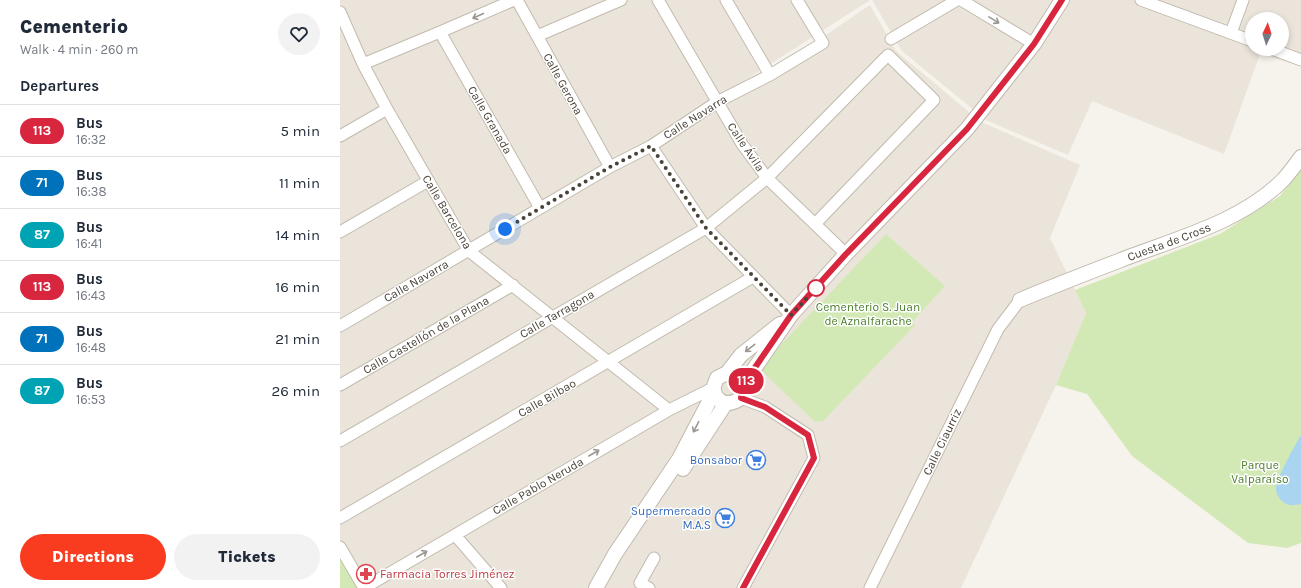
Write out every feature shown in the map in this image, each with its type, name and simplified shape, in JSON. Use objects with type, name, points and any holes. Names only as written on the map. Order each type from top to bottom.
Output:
[{"type":"street","points":[[363,64],[514,0]]},
{"type":"street","name":"Calle Gerona","points":[[517,0],[610,167]]},
{"type":"street","points":[[537,36],[621,0]]},
{"type":"street","name":"Calle Ávila","points":[[658,0],[742,144],[767,178],[846,254]]},
{"type":"street","points":[[726,0],[770,75]]},
{"type":"street","name":"Calle Navarra","points":[[340,326],[610,167],[651,146],[717,102],[770,75],[823,43],[797,0]]},
{"type":"street","points":[[891,39],[958,0]]},
{"type":"street","points":[[961,0],[1034,44]]},
{"type":"street","points":[[714,390],[718,399],[726,403],[734,403],[791,315],[846,254],[967,129],[1034,44],[1062,0]]},
{"type":"street","points":[[1142,0],[1245,38]]},
{"type":"street","points":[[1231,33],[1243,0]]},
{"type":"street","name":"Calle Barcelona","points":[[340,12],[363,64],[387,109],[469,250],[669,410]]},
{"type":"street","name":"Calle Granada","points":[[440,32],[540,208]]},
{"type":"street","points":[[1289,55],[1301,60]]},
{"type":"street","name":"Calle Tarragona","points":[[340,441],[706,228],[767,178],[888,56],[934,100],[815,224]]},
{"type":"street","points":[[340,136],[387,109]]},
{"type":"street","points":[[651,146],[706,228],[791,315]]},
{"type":"street","name":"Cuesta de Cross","points":[[1020,300],[1093,270],[1210,227],[1248,206],[1284,178],[1301,157]]},
{"type":"street","points":[[340,232],[428,181]]},
{"type":"street","name":"Calle Bilbao","points":[[340,518],[753,277]]},
{"type":"street","name":"Calle Castellón de la Plana","points":[[340,386],[513,285]]},
{"type":"street","name":"Calle Ciaurriz","points":[[870,588],[998,329],[1020,300]]},
{"type":"street","points":[[596,588],[615,554],[679,459],[714,390],[717,378],[727,373],[741,355],[791,315]]},
{"type":"street","points":[[727,373],[737,376],[742,391],[808,435],[814,458],[743,588]]},
{"type":"street","name":"Calle Pablo Neruda","points":[[364,588],[669,410],[714,390]]},
{"type":"street","points":[[606,588],[622,556],[689,460],[726,403]]},
{"type":"street","points":[[455,535],[501,588]]},
{"type":"street","points":[[340,546],[364,588]]},
{"type":"street","points":[[648,588],[640,583],[654,558]]},
{"type":"shaded area","points":[[340,0],[656,0],[717,109],[870,5],[896,51],[981,122],[1080,165],[1050,238],[1086,313],[1056,385],[961,588],[340,588]]},
{"type":"shaded area","points":[[664,0],[870,0],[719,97]]},
{"type":"shaded area","points":[[872,0],[1301,0],[1301,66],[1267,56],[1289,56],[1289,12],[1245,12],[1245,56],[1259,56],[1224,154],[1092,101],[1068,155],[986,120],[902,51]]},
{"type":"green space","name":"Parque Valparaíso","points":[[1301,167],[1301,543],[1287,548],[1248,543],[1132,456],[1087,394],[1056,385],[1086,313],[1075,290],[1220,234],[1280,196]]},
{"type":"green space","name":"Cementerio S. Juan de Aznalfarache","points":[[886,234],[945,286],[912,322],[915,325],[823,421],[815,422],[759,368]]},
{"type":"green space","points":[[340,549],[361,588],[340,588]]},
{"type":"water","points":[[1301,435],[1301,504],[1290,505],[1280,499],[1276,489],[1282,470]]},
{"type":"bus line","name":"113","points":[[743,588],[814,458],[808,435],[765,407],[741,398],[743,385],[791,315],[846,254],[967,129],[1034,44],[1062,0]]},
{"type":"place","name":"Bonsabor","points":[[756,460]]},
{"type":"place","name":"Supermercado M.A.S","points":[[725,518]]},
{"type":"place","name":"Farmacia Torres Jiménez","points":[[366,574]]},
{"type":"route","points":[[505,229],[610,167],[651,146],[706,228],[791,315],[818,286],[816,288]]}]
